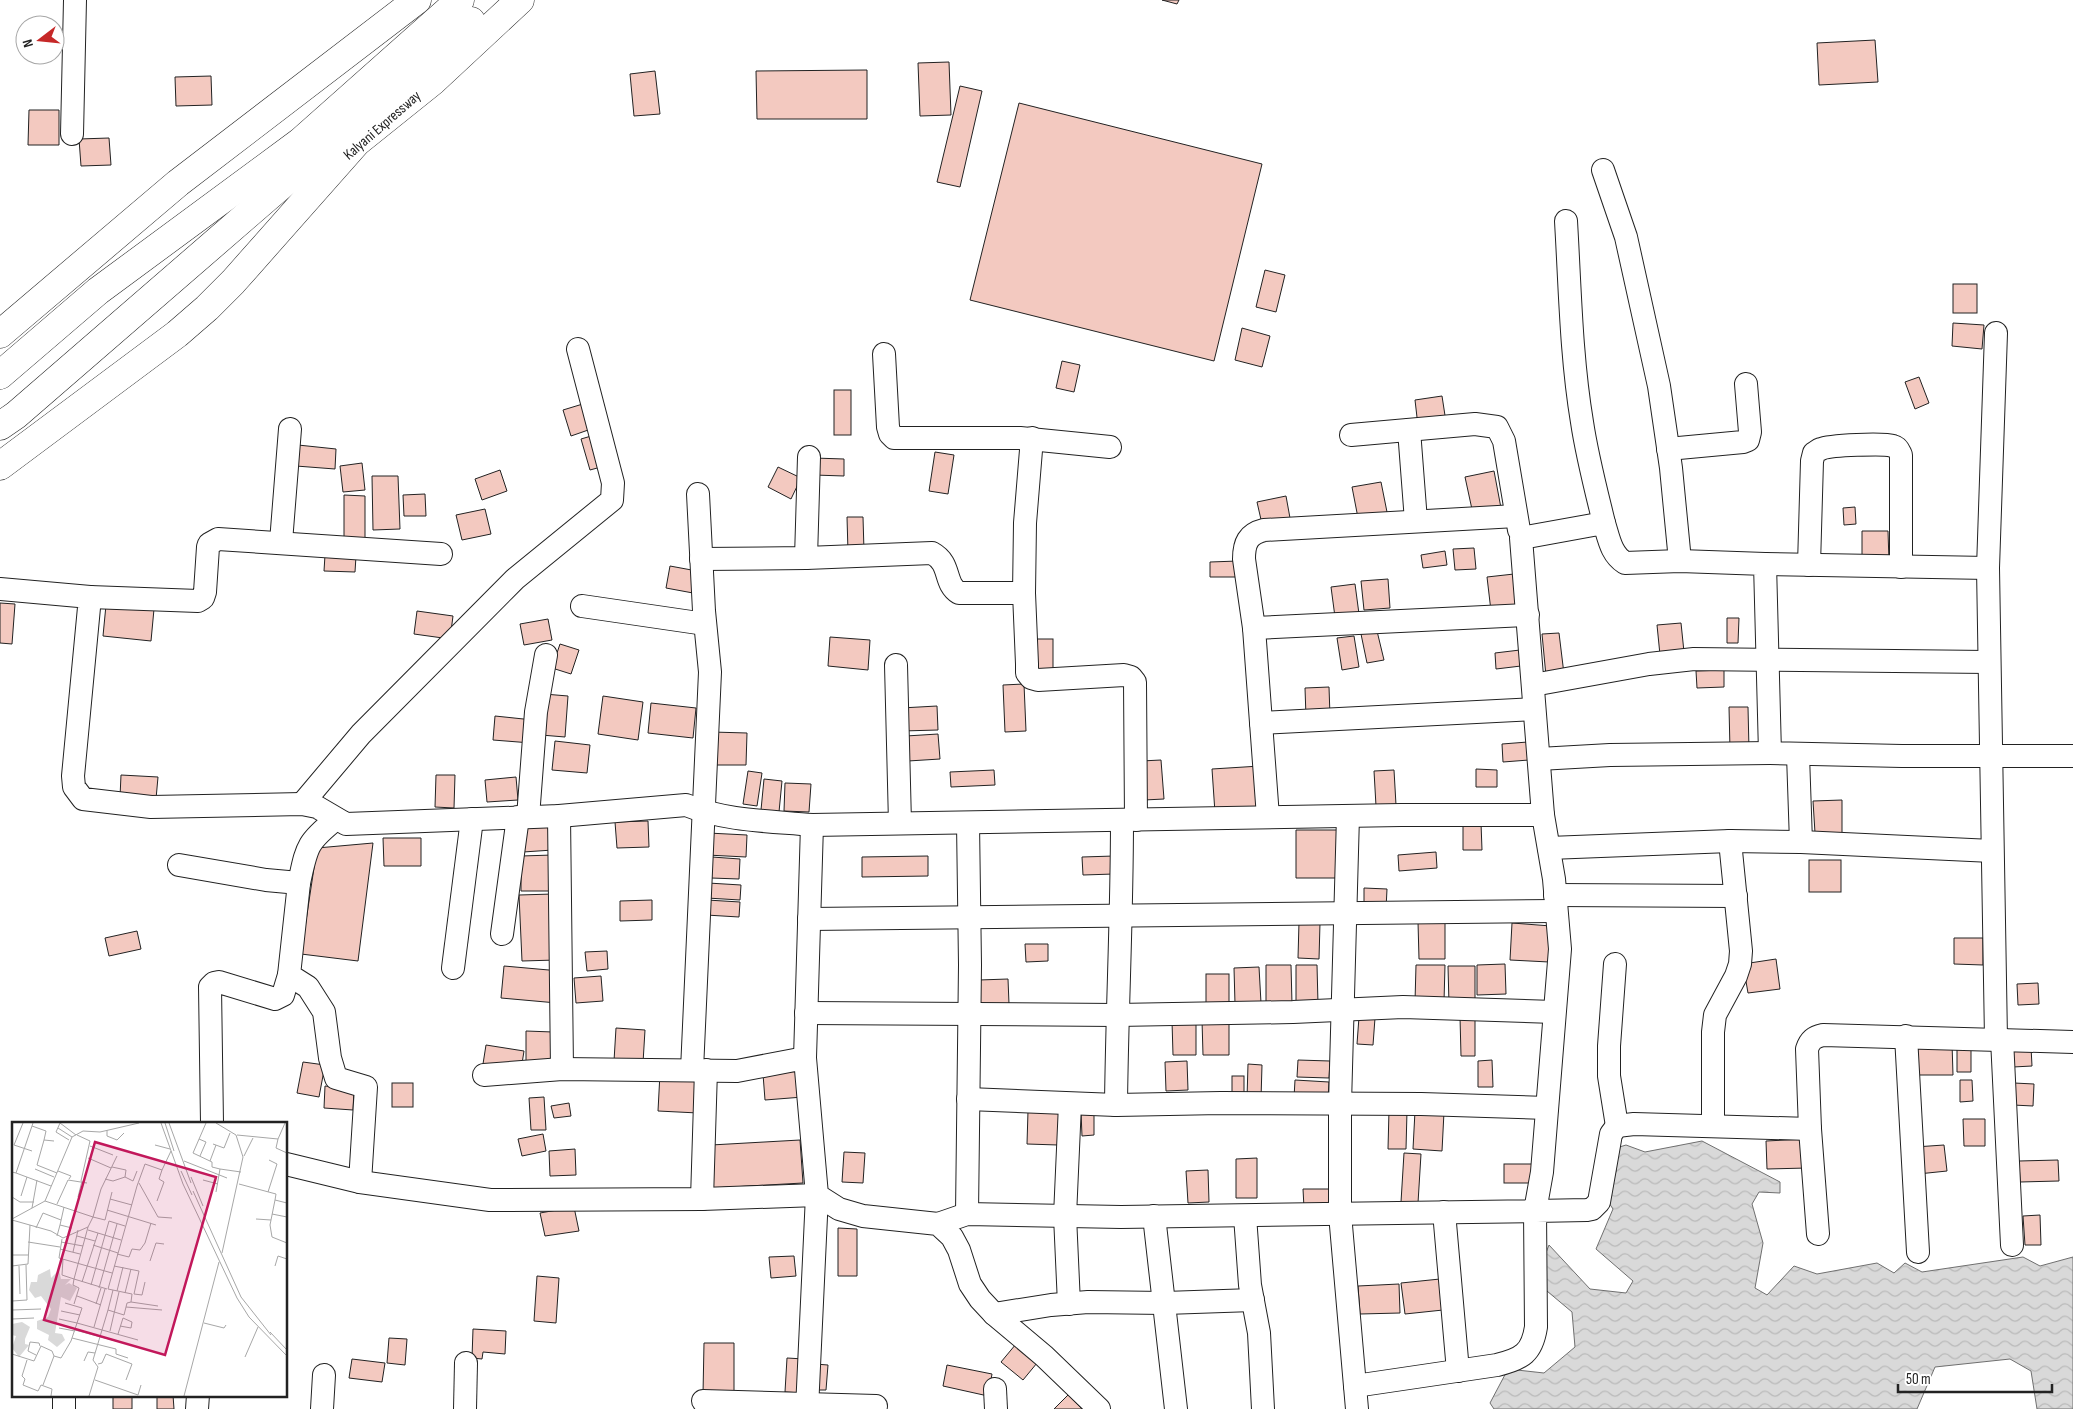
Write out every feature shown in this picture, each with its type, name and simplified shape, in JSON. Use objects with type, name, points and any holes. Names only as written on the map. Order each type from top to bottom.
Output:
[{"type":"highway","points":[[0,334],[178,183],[417,0]]},
{"type":"highway","points":[[0,375],[98,291],[300,142],[460,0]]},
{"type":"highway","points":[[8,421],[495,0]]},
{"type":"highway","name":"Kalyani Expressway","points":[[0,466],[178,334],[233,282],[357,142],[433,81],[520,0]]},
{"type":"street","points":[[72,134],[75,0]]},
{"type":"street","points":[[1603,170],[1626,237],[1659,386],[1680,561]]},
{"type":"street","points":[[1566,221],[1573,335],[1582,421],[1590,469],[1604,523],[1612,550],[1618,558],[1625,563],[1680,561],[1988,568]]},
{"type":"street","points":[[1996,333],[1988,568],[1988,662],[1992,755],[1992,851],[1999,1039],[2012,1245]]},
{"type":"street","points":[[212,1122],[210,987],[214,983],[219,982],[275,999],[283,995],[289,976],[299,884],[307,850],[321,811],[360,734],[515,579],[612,500],[613,482],[578,349]]},
{"type":"street","points":[[884,354],[888,427],[890,434],[894,438],[1032,438],[1110,447]]},
{"type":"street","points":[[1668,449],[1748,440],[1750,432],[1746,384]]},
{"type":"street","points":[[1351,435],[1475,424],[1496,427],[1504,441],[1521,538],[1543,815],[1549,848],[1560,950],[1542,1172],[1535,1211],[1536,1328],[1531,1345],[1528,1351],[1510,1362],[1356,1386]]},
{"type":"street","points":[[281,542],[290,430]]},
{"type":"street","points":[[1409,430],[1416,521]]},
{"type":"street","points":[[1032,438],[1025,523],[1024,593],[1027,673],[1031,678],[1038,680],[1124,674],[1135,682],[1129,821],[1117,1015],[1116,1105]]},
{"type":"street","points":[[1809,565],[1812,461],[1814,453],[1822,448],[1882,445],[1897,448],[1901,455],[1902,567]]},
{"type":"street","points":[[806,558],[809,457]]},
{"type":"street","points":[[698,494],[705,624],[710,672],[704,812],[699,1070],[702,1199]]},
{"type":"street","points":[[1268,817],[1254,628],[1244,554],[1248,538],[1256,532],[1264,530],[1516,516]]},
{"type":"street","points":[[1521,538],[1604,523]]},
{"type":"street","points":[[0,589],[90,597],[198,601],[205,592],[208,547],[213,541],[218,539],[441,554]]},
{"type":"street","points":[[702,559],[806,558],[932,553],[940,557],[945,563],[950,582],[954,590],[959,593],[1024,593]]},
{"type":"street","points":[[1765,564],[1770,753]]},
{"type":"street","points":[[90,597],[74,776],[74,787],[77,793],[83,799],[90,801],[151,807],[321,811],[346,824],[559,816],[686,805],[704,812],[812,826],[1268,817],[1543,815]]},
{"type":"street","points":[[582,606],[705,624]]},
{"type":"street","points":[[1254,628],[1528,615]]},
{"type":"street","points":[[502,934],[523,817],[536,712],[546,654]]},
{"type":"street","points":[[1533,685],[1673,660],[1988,662]]},
{"type":"street","points":[[896,665],[900,823]]},
{"type":"street","points":[[1261,723],[1534,709]]},
{"type":"street","points":[[1539,759],[1620,754],[1770,753],[1798,755],[2073,756]]},
{"type":"street","points":[[1798,755],[1801,842]]},
{"type":"street","points":[[559,816],[562,1069]]},
{"type":"street","points":[[1348,816],[1340,1104],[1340,1214],[1358,1409]]},
{"type":"street","points":[[454,968],[472,819]]},
{"type":"street","points":[[967,1214],[970,919],[968,823]]},
{"type":"street","points":[[807,1406],[817,1195],[805,1058],[812,826]]},
{"type":"street","points":[[1549,848],[1730,841],[1801,842],[1992,851]]},
{"type":"street","points":[[1713,1126],[1714,1015],[1740,964],[1741,935],[1730,841]]},
{"type":"street","points":[[179,866],[299,884]]},
{"type":"street","points":[[809,919],[970,919],[1344,912],[1736,896]]},
{"type":"street","points":[[288,1164],[360,1182],[490,1200],[702,1199],[817,1195],[839,1209],[862,1216],[938,1224],[967,1214],[1245,1216],[1587,1210],[1592,1209],[1599,1202],[1611,1134],[1617,1126],[1609,1076],[1609,1046],[1615,964]]},
{"type":"street","points":[[289,976],[308,987],[324,1012],[330,1058],[336,1078],[366,1087],[360,1182]]},
{"type":"street","points":[[806,1014],[1117,1015],[1402,1007],[1554,1012]]},
{"type":"street","points":[[1818,1234],[1810,1129],[1807,1048],[1810,1041],[1815,1037],[1822,1035],[1906,1036],[2073,1042]]},
{"type":"street","points":[[1906,1036],[1918,1252]]},
{"type":"street","points":[[484,1075],[562,1069],[737,1071],[805,1058]]},
{"type":"street","points":[[968,1099],[1116,1105],[1221,1103],[1462,1104],[1547,1108]]},
{"type":"street","points":[[1069,1304],[1065,1216],[1070,1104]]},
{"type":"street","points":[[1617,1126],[1634,1124],[1810,1129]]},
{"type":"street","points":[[1444,1212],[1458,1371]]},
{"type":"street","points":[[1154,1216],[1176,1409]]},
{"type":"street","points":[[1245,1216],[1249,1271],[1259,1333],[1263,1409]]},
{"type":"street","points":[[938,1224],[952,1237],[959,1250],[970,1284],[980,1299],[994,1314],[1044,1356],[1099,1409]]},
{"type":"street","points":[[994,1314],[1051,1305],[1088,1302],[1165,1303],[1253,1300]]},
{"type":"street","points":[[465,1409],[466,1363]]},
{"type":"street","points":[[322,1409],[324,1375]]},
{"type":"street","points":[[64,1396],[64,1409]]},
{"type":"street","points":[[197,1409],[198,1396]]},
{"type":"street","points":[[703,1401],[807,1406],[876,1406]]},
{"type":"water","points":[[1702,1141],[1780,1182],[1780,1193],[1759,1192],[1752,1204],[1763,1243],[1755,1288],[1767,1295],[1794,1266],[1817,1274],[1877,1263],[1894,1273],[1905,1263],[1922,1272],[2023,1257],[2040,1266],[2073,1257],[2073,1409],[2037,1409],[2031,1371],[2010,1359],[1935,1367],[1917,1409],[1494,1409],[1490,1403],[1508,1369],[1544,1373],[1575,1347],[1572,1312],[1535,1281],[1549,1245],[1590,1289],[1626,1293],[1633,1281],[1596,1249],[1613,1209],[1601,1191],[1616,1172],[1613,1149],[1626,1145],[1645,1152]]},
{"type":"building","points":[[1162,0],[1179,0],[1177,4]]},
{"type":"building","points":[[1875,40],[1878,82],[1819,85],[1817,43]]},
{"type":"building","points":[[949,62],[951,115],[920,116],[918,63]]},
{"type":"building","points":[[867,70],[867,119],[757,119],[756,71]]},
{"type":"building","points":[[655,71],[660,114],[634,116],[630,74]]},
{"type":"building","points":[[211,76],[212,105],[176,106],[175,77]]},
{"type":"building","points":[[960,86],[982,91],[960,187],[937,182]]},
{"type":"building","points":[[1019,103],[1262,164],[1214,361],[970,300]]},
{"type":"building","points":[[29,110],[59,110],[59,145],[28,145]]},
{"type":"building","points":[[109,138],[111,165],[81,166],[79,139]]},
{"type":"building","points":[[1265,270],[1285,275],[1276,312],[1256,307]]},
{"type":"building","points":[[1953,284],[1977,284],[1977,313],[1953,313]]},
{"type":"building","points":[[1953,323],[1984,325],[1982,349],[1952,346]]},
{"type":"building","points":[[1242,328],[1270,336],[1262,367],[1235,360]]},
{"type":"building","points":[[1062,361],[1080,365],[1074,392],[1056,388]]},
{"type":"building","points":[[1919,377],[1929,403],[1915,409],[1905,382]]},
{"type":"building","points":[[834,390],[851,390],[851,435],[834,435]]},
{"type":"building","points":[[1442,396],[1446,422],[1418,426],[1415,400]]},
{"type":"building","points":[[586,403],[594,428],[571,436],[563,410]]},
{"type":"building","points":[[598,434],[608,465],[590,470],[581,439]]},
{"type":"building","points":[[298,445],[336,449],[335,469],[296,466]]},
{"type":"building","points":[[935,452],[954,455],[948,494],[929,491]]},
{"type":"building","points":[[814,458],[844,459],[844,476],[814,475]]},
{"type":"building","points":[[362,463],[365,490],[343,492],[340,466]]},
{"type":"building","points":[[778,467],[801,478],[791,499],[768,487]]},
{"type":"building","points":[[500,470],[507,491],[482,500],[475,479]]},
{"type":"building","points":[[1494,471],[1501,508],[1473,514],[1465,477]]},
{"type":"building","points":[[372,476],[398,476],[400,529],[373,530]]},
{"type":"building","points":[[1381,482],[1388,517],[1359,523],[1352,487]]},
{"type":"building","points":[[425,494],[426,516],[404,516],[403,495]]},
{"type":"building","points":[[344,495],[365,496],[365,544],[344,544]]},
{"type":"building","points":[[1286,496],[1290,518],[1262,524],[1257,502]]},
{"type":"building","points":[[1855,507],[1856,524],[1844,525],[1843,508]]},
{"type":"building","points":[[485,509],[491,534],[462,540],[456,515]]},
{"type":"building","points":[[847,517],[863,517],[864,551],[848,552]]},
{"type":"building","points":[[1862,531],[1888,531],[1889,562],[1862,563]]},
{"type":"building","points":[[1474,548],[1476,569],[1455,570],[1453,549]]},
{"type":"building","points":[[1445,551],[1447,565],[1423,568],[1421,555]]},
{"type":"building","points":[[325,555],[356,556],[355,572],[324,571]]},
{"type":"building","points":[[1238,561],[1238,577],[1210,577],[1210,562]]},
{"type":"building","points":[[670,566],[697,571],[693,593],[666,588]]},
{"type":"building","points":[[1514,574],[1518,608],[1491,611],[1487,577]]},
{"type":"building","points":[[1388,579],[1390,608],[1364,610],[1361,581]]},
{"type":"building","points":[[1355,584],[1359,614],[1335,617],[1331,587]]},
{"type":"building","points":[[0,603],[15,604],[12,644],[0,643]]},
{"type":"building","points":[[106,605],[154,609],[151,641],[103,636]]},
{"type":"building","points":[[417,611],[453,616],[450,639],[414,634]]},
{"type":"building","points":[[1727,618],[1739,618],[1738,643],[1727,643]]},
{"type":"building","points":[[548,619],[552,640],[524,645],[520,624]]},
{"type":"building","points":[[1681,623],[1684,652],[1660,655],[1657,625]]},
{"type":"building","points":[[1377,631],[1384,660],[1367,663],[1361,634]]},
{"type":"building","points":[[1559,633],[1564,674],[1546,676],[1542,634]]},
{"type":"building","points":[[1354,636],[1359,667],[1342,670],[1337,638]]},
{"type":"building","points":[[830,637],[870,640],[868,670],[828,666]]},
{"type":"building","points":[[1034,639],[1053,639],[1053,672],[1034,672]]},
{"type":"building","points":[[560,644],[579,650],[571,674],[552,668]]},
{"type":"building","points":[[1520,650],[1521,666],[1496,669],[1495,653]]},
{"type":"building","points":[[1724,670],[1724,687],[1697,688],[1696,671]]},
{"type":"building","points":[[1024,684],[1026,731],[1005,732],[1003,685]]},
{"type":"building","points":[[1329,687],[1330,716],[1306,717],[1305,688]]},
{"type":"building","points":[[544,694],[568,696],[565,737],[541,735]]},
{"type":"building","points":[[603,696],[643,702],[638,740],[598,734]]},
{"type":"building","points":[[651,703],[696,708],[693,738],[648,733]]},
{"type":"building","points":[[937,706],[938,730],[902,731],[901,708]]},
{"type":"building","points":[[1729,707],[1748,707],[1749,750],[1730,750]]},
{"type":"building","points":[[495,716],[533,720],[531,743],[493,740]]},
{"type":"building","points":[[712,732],[747,733],[746,765],[712,765]]},
{"type":"building","points":[[938,734],[940,759],[908,761],[906,736]]},
{"type":"building","points":[[555,741],[590,745],[587,773],[552,770]]},
{"type":"building","points":[[1528,742],[1529,760],[1503,762],[1502,744]]},
{"type":"building","points":[[1161,760],[1164,799],[1144,800],[1141,761]]},
{"type":"building","points":[[1260,766],[1263,810],[1215,813],[1212,769]]},
{"type":"building","points":[[1476,769],[1497,770],[1497,787],[1476,787]]},
{"type":"building","points":[[994,770],[995,785],[951,787],[950,772]]},
{"type":"building","points":[[1394,770],[1396,805],[1376,806],[1374,771]]},
{"type":"building","points":[[748,771],[762,773],[757,806],[743,804]]},
{"type":"building","points":[[121,775],[158,777],[156,799],[120,797]]},
{"type":"building","points":[[436,775],[455,775],[454,808],[435,807]]},
{"type":"building","points":[[516,777],[518,800],[487,802],[485,780]]},
{"type":"building","points":[[764,779],[782,781],[779,812],[761,810]]},
{"type":"building","points":[[785,783],[811,784],[809,812],[784,811]]},
{"type":"building","points":[[1842,800],[1842,833],[1815,833],[1813,801]]},
{"type":"building","points":[[648,821],[649,847],[617,848],[615,822]]},
{"type":"building","points":[[1481,823],[1482,850],[1463,850],[1463,824]]},
{"type":"building","points":[[553,825],[553,850],[523,852],[522,826]]},
{"type":"building","points":[[1296,830],[1340,830],[1341,878],[1296,878]]},
{"type":"building","points":[[708,833],[747,835],[746,857],[707,855]]},
{"type":"building","points":[[383,838],[421,838],[421,866],[384,866]]},
{"type":"building","points":[[373,843],[358,961],[301,954],[317,848]]},
{"type":"building","points":[[1436,852],[1437,868],[1399,871],[1398,855]]},
{"type":"building","points":[[553,855],[553,891],[521,891],[521,856]]},
{"type":"building","points":[[928,856],[928,876],[862,877],[862,857]]},
{"type":"building","points":[[1114,856],[1114,874],[1083,875],[1082,857]]},
{"type":"building","points":[[712,857],[740,859],[739,879],[711,878]]},
{"type":"building","points":[[1809,860],[1841,860],[1841,892],[1809,892]]},
{"type":"building","points":[[708,883],[741,885],[740,900],[707,898]]},
{"type":"building","points":[[1364,888],[1387,889],[1386,909],[1364,908]]},
{"type":"building","points":[[553,894],[556,960],[522,961],[519,895]]},
{"type":"building","points":[[652,900],[652,920],[620,921],[620,901]]},
{"type":"building","points":[[707,900],[740,902],[739,917],[706,915]]},
{"type":"building","points":[[1299,922],[1320,923],[1319,959],[1298,958]]},
{"type":"building","points":[[1418,922],[1445,922],[1445,959],[1419,959]]},
{"type":"building","points":[[1512,923],[1551,926],[1549,962],[1510,960]]},
{"type":"building","points":[[137,931],[141,949],[109,956],[105,938]]},
{"type":"building","points":[[1954,938],[1983,938],[1983,965],[1954,964]]},
{"type":"building","points":[[1025,944],[1048,944],[1048,961],[1026,962]]},
{"type":"building","points":[[607,951],[608,969],[587,971],[585,952]]},
{"type":"building","points":[[1776,959],[1780,989],[1748,993],[1743,964]]},
{"type":"building","points":[[1505,964],[1506,994],[1477,995],[1477,965]]},
{"type":"building","points":[[1266,965],[1291,965],[1292,1004],[1266,1004]]},
{"type":"building","points":[[1296,965],[1317,965],[1318,1004],[1296,1004]]},
{"type":"building","points":[[1416,965],[1445,965],[1444,1002],[1415,1002]]},
{"type":"building","points":[[504,966],[560,971],[557,1003],[501,998]]},
{"type":"building","points":[[1448,966],[1475,966],[1475,1004],[1449,1005]]},
{"type":"building","points":[[1259,967],[1261,1003],[1235,1004],[1234,968]]},
{"type":"building","points":[[1206,974],[1229,974],[1229,1004],[1206,1004]]},
{"type":"building","points":[[601,976],[603,1001],[576,1003],[574,978]]},
{"type":"building","points":[[1008,979],[1009,1004],[980,1005],[979,980]]},
{"type":"building","points":[[2038,983],[2039,1004],[2018,1005],[2017,984]]},
{"type":"building","points":[[1359,1017],[1375,1018],[1373,1045],[1357,1044]]},
{"type":"building","points":[[1460,1017],[1475,1017],[1475,1056],[1461,1056]]},
{"type":"building","points":[[1196,1020],[1196,1055],[1173,1055],[1172,1021]]},
{"type":"building","points":[[1202,1020],[1229,1020],[1229,1055],[1203,1055]]},
{"type":"building","points":[[616,1028],[645,1030],[643,1063],[614,1061]]},
{"type":"building","points":[[526,1031],[553,1032],[553,1062],[526,1061]]},
{"type":"building","points":[[1952,1043],[1953,1075],[1915,1075],[1915,1044]]},
{"type":"building","points":[[486,1045],[524,1051],[521,1070],[483,1064]]},
{"type":"building","points":[[1957,1047],[1971,1048],[1971,1072],[1957,1072]]},
{"type":"building","points":[[2031,1047],[2032,1066],[2013,1067],[2012,1048]]},
{"type":"building","points":[[1298,1060],[1330,1061],[1329,1078],[1297,1077]]},
{"type":"building","points":[[1492,1060],[1493,1087],[1478,1087],[1478,1061]]},
{"type":"building","points":[[1187,1061],[1188,1090],[1166,1091],[1165,1062]]},
{"type":"building","points":[[303,1062],[325,1065],[319,1097],[297,1093]]},
{"type":"building","points":[[1248,1064],[1262,1065],[1261,1099],[1247,1099]]},
{"type":"building","points":[[801,1071],[803,1097],[765,1100],[763,1074]]},
{"type":"building","points":[[660,1073],[701,1076],[698,1113],[658,1111]]},
{"type":"building","points":[[1232,1076],[1244,1076],[1244,1099],[1232,1099]]},
{"type":"building","points":[[1295,1080],[1329,1082],[1328,1100],[1294,1098]]},
{"type":"building","points":[[1960,1080],[1972,1080],[1973,1101],[1960,1102]]},
{"type":"building","points":[[392,1083],[413,1083],[413,1107],[392,1107]]},
{"type":"building","points":[[2014,1083],[2034,1084],[2033,1106],[2013,1105]]},
{"type":"building","points":[[325,1086],[354,1089],[353,1110],[324,1108]]},
{"type":"building","points":[[544,1097],[546,1130],[531,1130],[529,1098]]},
{"type":"building","points":[[569,1103],[571,1116],[554,1118],[551,1106]]},
{"type":"building","points":[[1389,1110],[1407,1111],[1406,1149],[1388,1149]]},
{"type":"building","points":[[1028,1111],[1059,1112],[1058,1145],[1027,1144]]},
{"type":"building","points":[[1094,1111],[1094,1135],[1082,1136],[1081,1112]]},
{"type":"building","points":[[1415,1111],[1444,1112],[1442,1151],[1413,1149]]},
{"type":"building","points":[[1963,1119],[1985,1119],[1985,1146],[1964,1146]]},
{"type":"building","points":[[543,1134],[546,1151],[522,1156],[518,1139]]},
{"type":"building","points":[[1806,1139],[1807,1168],[1767,1169],[1766,1141]]},
{"type":"building","points":[[800,1140],[803,1183],[713,1188],[711,1145]]},
{"type":"building","points":[[1944,1145],[1947,1171],[1918,1174],[1915,1147]]},
{"type":"building","points":[[575,1149],[576,1175],[550,1176],[549,1151]]},
{"type":"building","points":[[844,1152],[865,1153],[863,1183],[842,1182]]},
{"type":"building","points":[[1404,1153],[1421,1154],[1418,1203],[1401,1202]]},
{"type":"building","points":[[1257,1158],[1257,1198],[1236,1198],[1236,1159]]},
{"type":"building","points":[[2058,1160],[2059,1181],[2020,1182],[2019,1161]]},
{"type":"building","points":[[1504,1164],[1539,1164],[1539,1183],[1504,1183]]},
{"type":"building","points":[[1208,1170],[1209,1202],[1188,1203],[1186,1171]]},
{"type":"building","points":[[1303,1189],[1331,1189],[1332,1207],[1304,1208]]},
{"type":"building","points":[[574,1207],[579,1231],[545,1236],[540,1213]]},
{"type":"building","points":[[2040,1215],[2041,1245],[2025,1245],[2023,1216]]},
{"type":"building","points":[[838,1228],[857,1229],[857,1276],[838,1276]]},
{"type":"building","points":[[794,1256],[796,1276],[771,1278],[769,1257]]},
{"type":"building","points":[[537,1276],[559,1278],[556,1323],[534,1321]]},
{"type":"building","points":[[1440,1279],[1443,1310],[1405,1314],[1401,1283]]},
{"type":"building","points":[[1399,1284],[1400,1313],[1360,1314],[1358,1286]]},
{"type":"building","points":[[473,1329],[506,1331],[505,1354],[483,1352],[482,1359],[472,1358]]},
{"type":"building","points":[[389,1338],[407,1339],[405,1365],[387,1363]]},
{"type":"building","points":[[704,1343],[734,1343],[734,1395],[703,1394]]},
{"type":"building","points":[[1016,1344],[1037,1363],[1023,1380],[1001,1362]]},
{"type":"building","points":[[787,1358],[804,1359],[802,1393],[785,1392]]},
{"type":"building","points":[[352,1359],[385,1363],[382,1382],[349,1378]]},
{"type":"building","points":[[815,1364],[828,1365],[826,1390],[814,1390]]},
{"type":"building","points":[[947,1365],[992,1374],[988,1396],[943,1386]]},
{"type":"building","points":[[1068,1395],[1082,1409],[1054,1409]]},
{"type":"building","points":[[113,1396],[132,1396],[132,1409],[113,1409]]},
{"type":"building","points":[[157,1396],[173,1396],[174,1409],[157,1409]]}]
